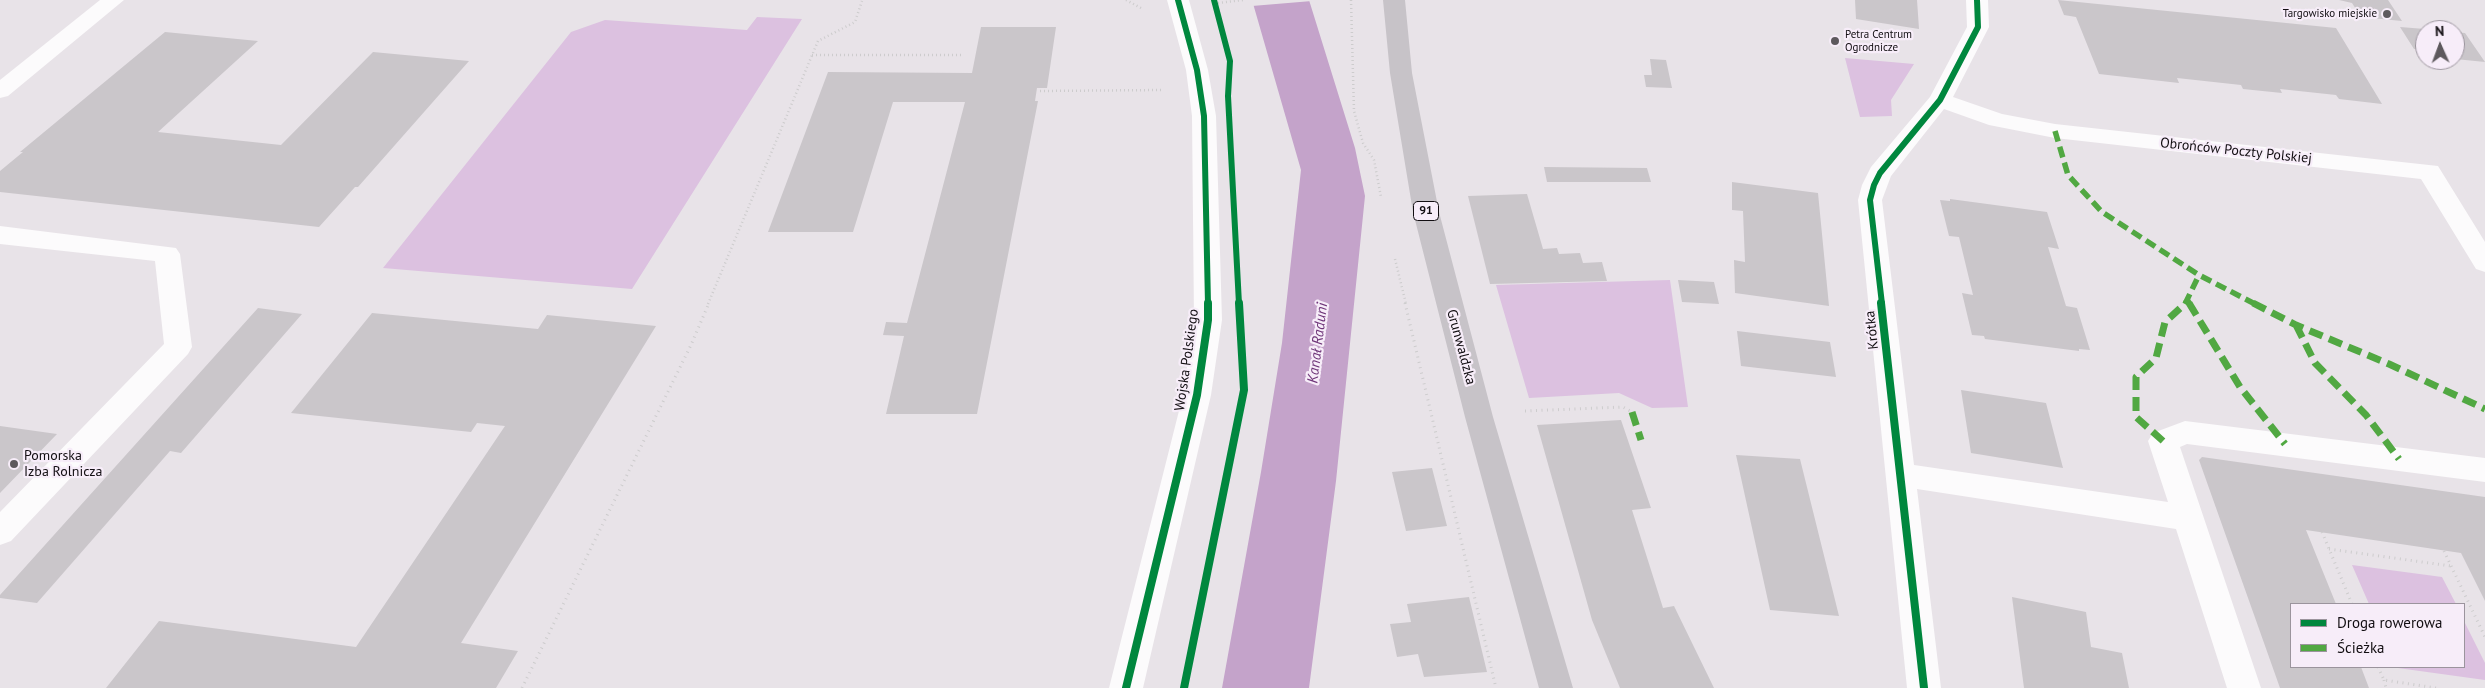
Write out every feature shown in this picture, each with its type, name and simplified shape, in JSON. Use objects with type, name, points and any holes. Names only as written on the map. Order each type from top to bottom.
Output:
[{"type":"main road","name":"Grunwaldzka","points":[[1394,0],[1401,73],[1426,212],[1480,417],[1556,688]]},
{"type":"street","points":[[0,91],[113,0]]},
{"type":"street","name":"Wojska Polskiego","points":[[1126,688],[1197,395],[1208,320],[1204,116],[1197,70],[1178,0]]},
{"type":"street","name":"Krótka","points":[[1924,688],[1870,200],[1880,173],[1940,100],[1978,27],[1977,0]]},
{"type":"street","name":"Obrońców Poczty Polskiej","points":[[1940,100],[1997,120],[2055,131],[2428,172],[2485,262]]},
{"type":"street","points":[[0,235],[167,254],[178,347],[0,532]]},
{"type":"street","points":[[2244,688],[2163,441],[2185,432],[2485,470]]},
{"type":"street","points":[[1901,475],[2188,518]]},
{"type":"path","points":[[1126,0],[1149,12]]},
{"type":"path","points":[[1214,0],[1218,13]]},
{"type":"path","points":[[1351,0],[1354,111],[1363,144],[1374,160],[1383,206]]},
{"type":"path","points":[[522,688],[691,346],[818,41],[855,22],[862,1]]},
{"type":"path","points":[[812,55],[961,55]]},
{"type":"path","points":[[1040,91],[1165,90]]},
{"type":"path","points":[[1393,254],[1496,688]]},
{"type":"path","points":[[1525,410],[1623,407],[1632,412]]},
{"type":"path","points":[[2322,532],[2352,603]]},
{"type":"path","points":[[2329,549],[2451,566]]},
{"type":"path","points":[[2444,551],[2485,637]]},
{"type":"path","points":[[2378,668],[2386,688]]},
{"type":"path","points":[[2384,680],[2436,688]]},
{"type":"shaded area","points":[[757,17],[802,19],[632,289],[383,268],[571,32],[605,20],[747,30]]},
{"type":"shaded area","points":[[1845,58],[1914,64],[1891,100],[1892,116],[1860,117]]},
{"type":"shaded area","points":[[1670,280],[1688,407],[1652,408],[1619,393],[1529,398],[1496,285]]},
{"type":"shaded area","points":[[2352,565],[2442,577],[2455,603],[2369,603]]},
{"type":"shaded area","points":[[2465,623],[2485,663],[2485,680],[2398,668],[2465,668]]},
{"type":"water","name":"Kanał Raduni","points":[[1252,0],[1309,0],[1355,148],[1365,196],[1336,481],[1309,688],[1222,688],[1282,343],[1301,170]]},
{"type":"pier","points":[[1250,0],[1311,0],[1312,1],[1252,6]]},
{"type":"building","points":[[1855,0],[1917,0],[1919,29],[1856,19]]},
{"type":"building","points":[[2058,0],[2336,28],[2382,104],[2339,99],[2336,95],[2280,89],[2282,93],[2243,89],[2241,85],[2177,78],[2179,83],[2099,74],[2076,17],[2064,15]]},
{"type":"building","points":[[2339,0],[2388,0],[2402,21],[2361,17],[2352,3]]},
{"type":"building","points":[[981,27],[1056,27],[1047,88],[1037,88],[1035,101],[1038,101],[977,414],[886,414],[904,336],[883,335],[886,322],[907,323],[965,102],[893,102],[853,232],[768,232],[828,72],[972,73]]},
{"type":"building","points":[[2400,27],[2415,28],[2414,49]]},
{"type":"building","points":[[165,32],[258,41],[158,132],[281,145],[373,52],[469,61],[358,187],[355,187],[319,227],[0,192],[0,171],[23,152],[20,152]]},
{"type":"building","points":[[2465,33],[2485,62],[2465,60]]},
{"type":"building","points":[[1650,59],[1666,60],[1672,88],[1646,87],[1644,75],[1652,75]]},
{"type":"building","points":[[1544,167],[1647,168],[1651,182],[1547,182]]},
{"type":"building","points":[[1732,182],[1818,193],[1829,306],[1735,293],[1734,260],[1745,262],[1743,211],[1732,210]]},
{"type":"building","points":[[1527,194],[1543,249],[1557,248],[1559,254],[1580,253],[1583,263],[1602,262],[1607,281],[1490,284],[1468,196]]},
{"type":"building","points":[[1950,199],[2047,212],[2059,249],[2048,247],[2066,306],[2077,308],[2090,350],[2079,349],[2079,351],[1985,339],[1984,336],[1972,335],[1962,293],[1973,295],[1959,237],[1949,236],[1940,200],[1950,201]]},
{"type":"building","points":[[1678,280],[1714,282],[1719,304],[1682,302]]},
{"type":"building","points":[[258,308],[302,314],[181,453],[170,451],[37,603],[0,598],[0,595]]},
{"type":"building","points":[[372,313],[538,329],[547,315],[656,326],[461,643],[518,651],[496,688],[106,688],[159,621],[356,647],[505,426],[477,423],[471,432],[291,413]]},
{"type":"building","points":[[1737,331],[1830,342],[1836,377],[1741,366]]},
{"type":"building","points":[[1961,390],[2046,403],[2063,468],[1971,453]]},
{"type":"building","points":[[1621,420],[1651,508],[1632,510],[1663,608],[1674,606],[1714,688],[1620,688],[1592,620],[1537,425]]},
{"type":"building","name":"Pomorska Izba Rolnicza","points":[[0,426],[57,434],[0,493]]},
{"type":"building","points":[[1736,455],[1800,459],[1839,616],[1770,610]]},
{"type":"building","points":[[2202,457],[2485,497],[2485,601],[2461,553],[2306,530],[2336,603],[2290,603],[2290,668],[2361,668],[2369,688],[2280,688],[2199,460]]},
{"type":"building","points":[[1432,468],[1447,526],[1406,531],[1392,472]]},
{"type":"building","points":[[1469,597],[1487,672],[1424,677],[1418,654],[1397,657],[1390,624],[1411,622],[1407,604]]},
{"type":"building","points":[[2012,597],[2086,612],[2091,647],[2122,653],[2129,688],[2024,688]]},
{"type":"marked path","points":[[2055,131],[2068,175],[2102,212],[2199,275],[2296,325],[2389,364],[2485,409]]},
{"type":"marked path","points":[[2163,441],[2136,417],[2136,377],[2156,358],[2165,322],[2188,301],[2199,275]]},
{"type":"marked path","points":[[2188,301],[2240,387],[2285,444]]},
{"type":"marked path","points":[[2296,325],[2315,363],[2366,415],[2399,459]]},
{"type":"marked path","points":[[1632,412],[1641,440]]},
{"type":"cycle path","points":[[1126,688],[1197,395],[1208,320],[1204,116],[1197,70],[1178,0]]},
{"type":"cycle path","points":[[1184,688],[1244,390],[1228,96],[1230,61],[1214,0]]},
{"type":"cycle path","points":[[1924,688],[1870,200],[1880,173],[1940,100],[1978,27],[1977,0]]},
{"type":"place","name":"Targowisko miejskie","points":[[2387,14]]},
{"type":"place","name":"Petra Centrum Ogrodnicze","points":[[1835,41]]},
{"type":"place","name":"Pomorska Izba Rolnicza","points":[[14,464]]}]
